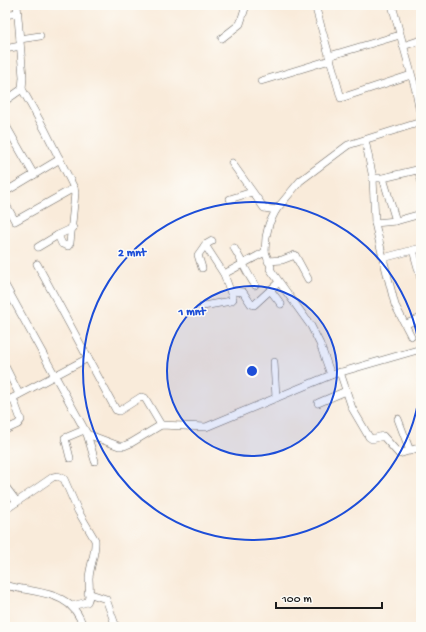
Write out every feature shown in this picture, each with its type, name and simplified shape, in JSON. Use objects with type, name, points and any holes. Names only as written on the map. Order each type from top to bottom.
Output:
[{"type":"street","points":[[16,5],[23,77],[22,89],[30,101],[74,188],[72,240],[68,246],[62,244],[58,235]]},
{"type":"street","points":[[222,38],[240,24],[246,5]]},
{"type":"street","points":[[315,5],[340,98],[410,75]]},
{"type":"street","points":[[392,5],[410,75],[416,91],[421,118]]},
{"type":"street","points":[[5,15],[17,13]]},
{"type":"street","points":[[261,81],[400,35]]},
{"type":"street","points":[[5,49],[40,36]]},
{"type":"street","points":[[403,46],[421,40]]},
{"type":"street","points":[[5,101],[22,89]]},
{"type":"street","points":[[331,375],[320,344],[311,326],[291,297],[278,283],[270,269],[271,267],[265,252],[266,237],[276,210],[300,182],[348,145],[421,122]]},
{"type":"street","points":[[5,124],[34,175]]},
{"type":"street","points":[[365,140],[373,178],[375,223],[383,258],[395,305],[411,336]]},
{"type":"street","points":[[5,192],[60,159]]},
{"type":"street","points":[[232,163],[264,208],[276,210]]},
{"type":"street","points":[[373,178],[383,178],[420,169],[421,180]]},
{"type":"street","points":[[383,178],[396,221]]},
{"type":"street","points":[[5,203],[15,221],[74,188]]},
{"type":"street","points":[[230,199],[252,192]]},
{"type":"street","points":[[375,223],[396,221],[421,214]]},
{"type":"street","points":[[38,247],[73,228]]},
{"type":"street","points":[[202,268],[198,255],[208,243],[224,274],[233,296],[231,301],[203,306]]},
{"type":"street","points":[[234,248],[244,264],[248,276],[255,285]]},
{"type":"street","points":[[383,258],[421,248]]},
{"type":"street","points":[[413,250],[421,279]]},
{"type":"street","points":[[224,274],[265,252]]},
{"type":"street","points":[[268,261],[282,260],[295,255],[308,279]]},
{"type":"street","points":[[37,264],[116,410],[119,411],[141,397],[145,398],[162,425]]},
{"type":"street","points":[[231,291],[243,292],[252,305],[271,291],[278,283]]},
{"type":"street","points":[[6,290],[85,432],[95,461]]},
{"type":"street","points":[[271,291],[281,304]]},
{"type":"street","points":[[406,324],[421,318]]},
{"type":"street","points":[[70,458],[65,438],[85,432],[124,446],[162,425],[206,427],[331,375],[421,349]]},
{"type":"street","points":[[5,402],[88,358]]},
{"type":"street","points":[[274,362],[276,398]]},
{"type":"street","points":[[5,367],[19,394]]},
{"type":"street","points":[[340,372],[352,408],[372,439],[383,436],[399,454],[421,447]]},
{"type":"street","points":[[318,403],[346,391]]},
{"type":"street","points":[[5,430],[18,424],[21,420],[13,398]]},
{"type":"street","points":[[398,420],[410,451]]},
{"type":"street","points":[[5,510],[53,477],[58,476],[64,479],[78,511],[95,540],[88,593],[90,598],[87,602],[72,606]]},
{"type":"street","points":[[5,486],[17,502]]},
{"type":"street","points":[[5,585],[54,595],[65,600],[72,606],[79,616],[83,627]]},
{"type":"street","points":[[88,593],[106,599],[116,627]]}]
